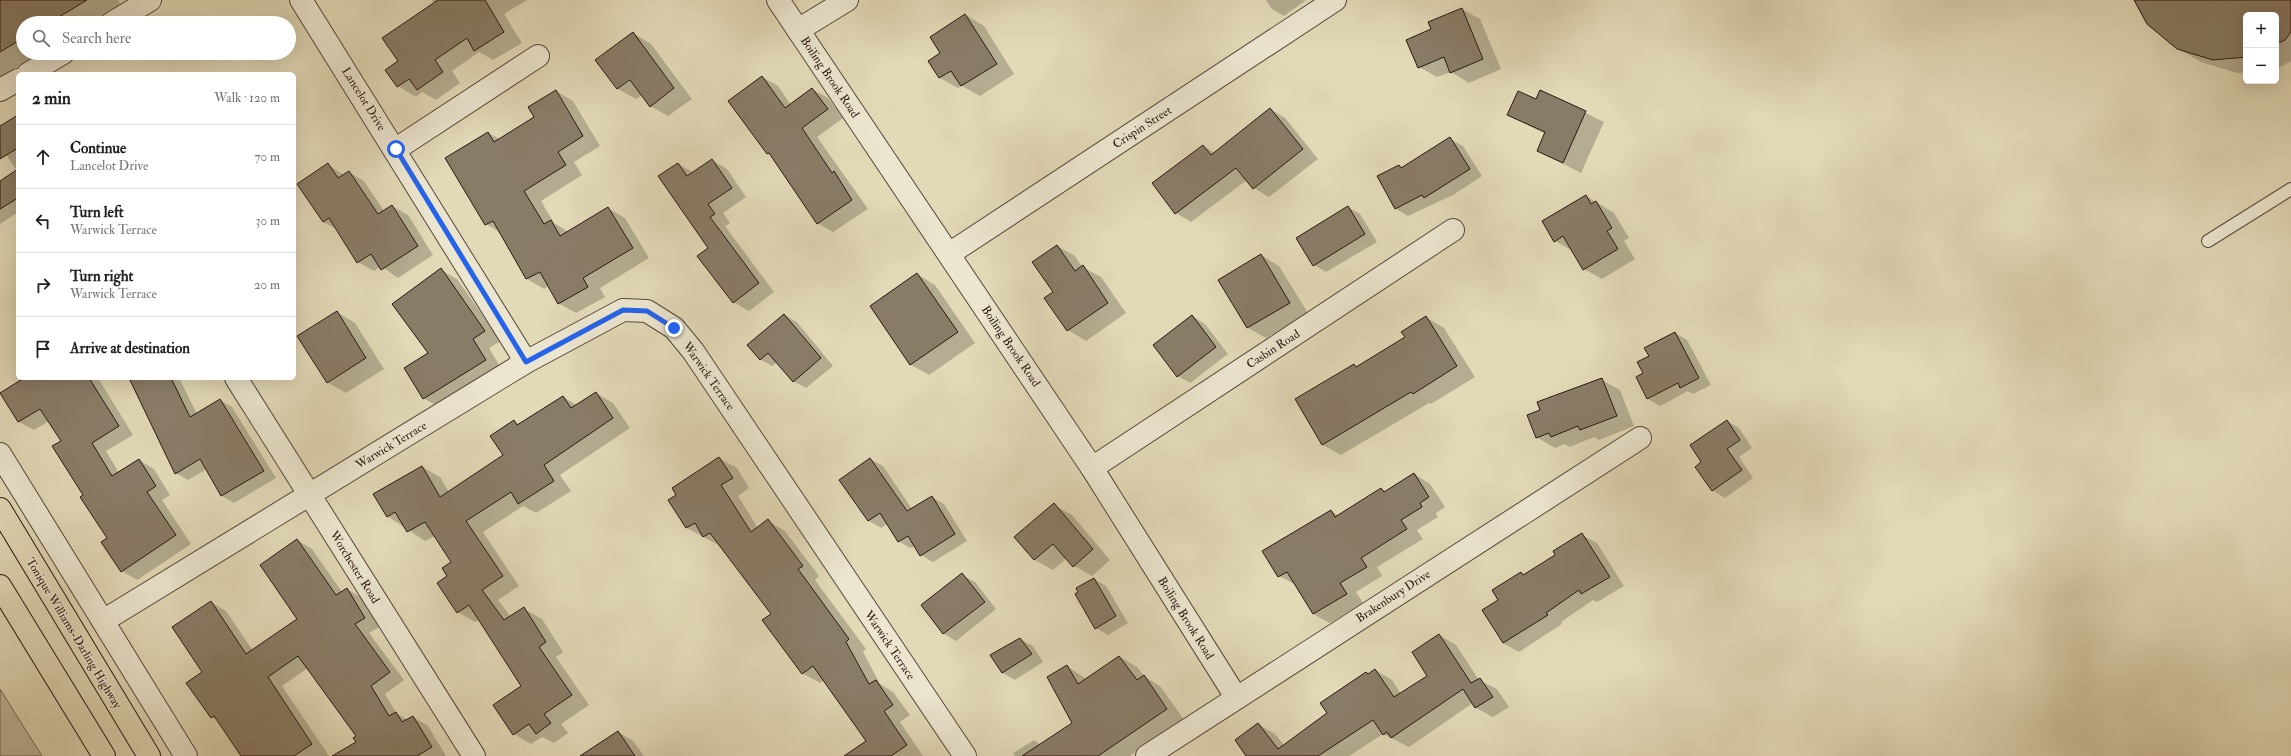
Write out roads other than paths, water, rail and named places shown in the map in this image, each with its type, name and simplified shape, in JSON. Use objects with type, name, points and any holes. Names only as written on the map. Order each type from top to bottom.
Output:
[{"type":"highway","name":"Tonique Williams-Darling Highway","points":[[0,509],[149,756]]},
{"type":"highway","points":[[0,586],[104,756]]},
{"type":"street","points":[[124,16],[150,0]]},
{"type":"street","name":"Lancelot Drive","points":[[301,0],[396,149],[526,362]]},
{"type":"street","name":"Boiling Brook Road","points":[[778,0],[1092,468],[1236,697]]},
{"type":"street","points":[[798,30],[847,0]]},
{"type":"street","name":"Crispin Street","points":[[949,254],[1335,0]]},
{"type":"street","points":[[396,149],[538,56]]},
{"type":"street","points":[[37,72],[53,60]]},
{"type":"street","points":[[0,90],[16,81]]},
{"type":"street","name":"Casbin Road","points":[[1092,468],[1453,230]]},
{"type":"street","name":"Warwick Terrace","points":[[103,622],[526,362],[623,310],[647,311],[674,328],[698,357],[965,756]]},
{"type":"street","name":"Worchester Road","points":[[237,380],[474,756]]},
{"type":"street","name":"Brakenbury Drive","points":[[1147,756],[1236,697],[1640,438]]},
{"type":"street","points":[[0,454],[186,756]]},
{"type":"lane","points":[[2208,241],[2291,188]]}]
